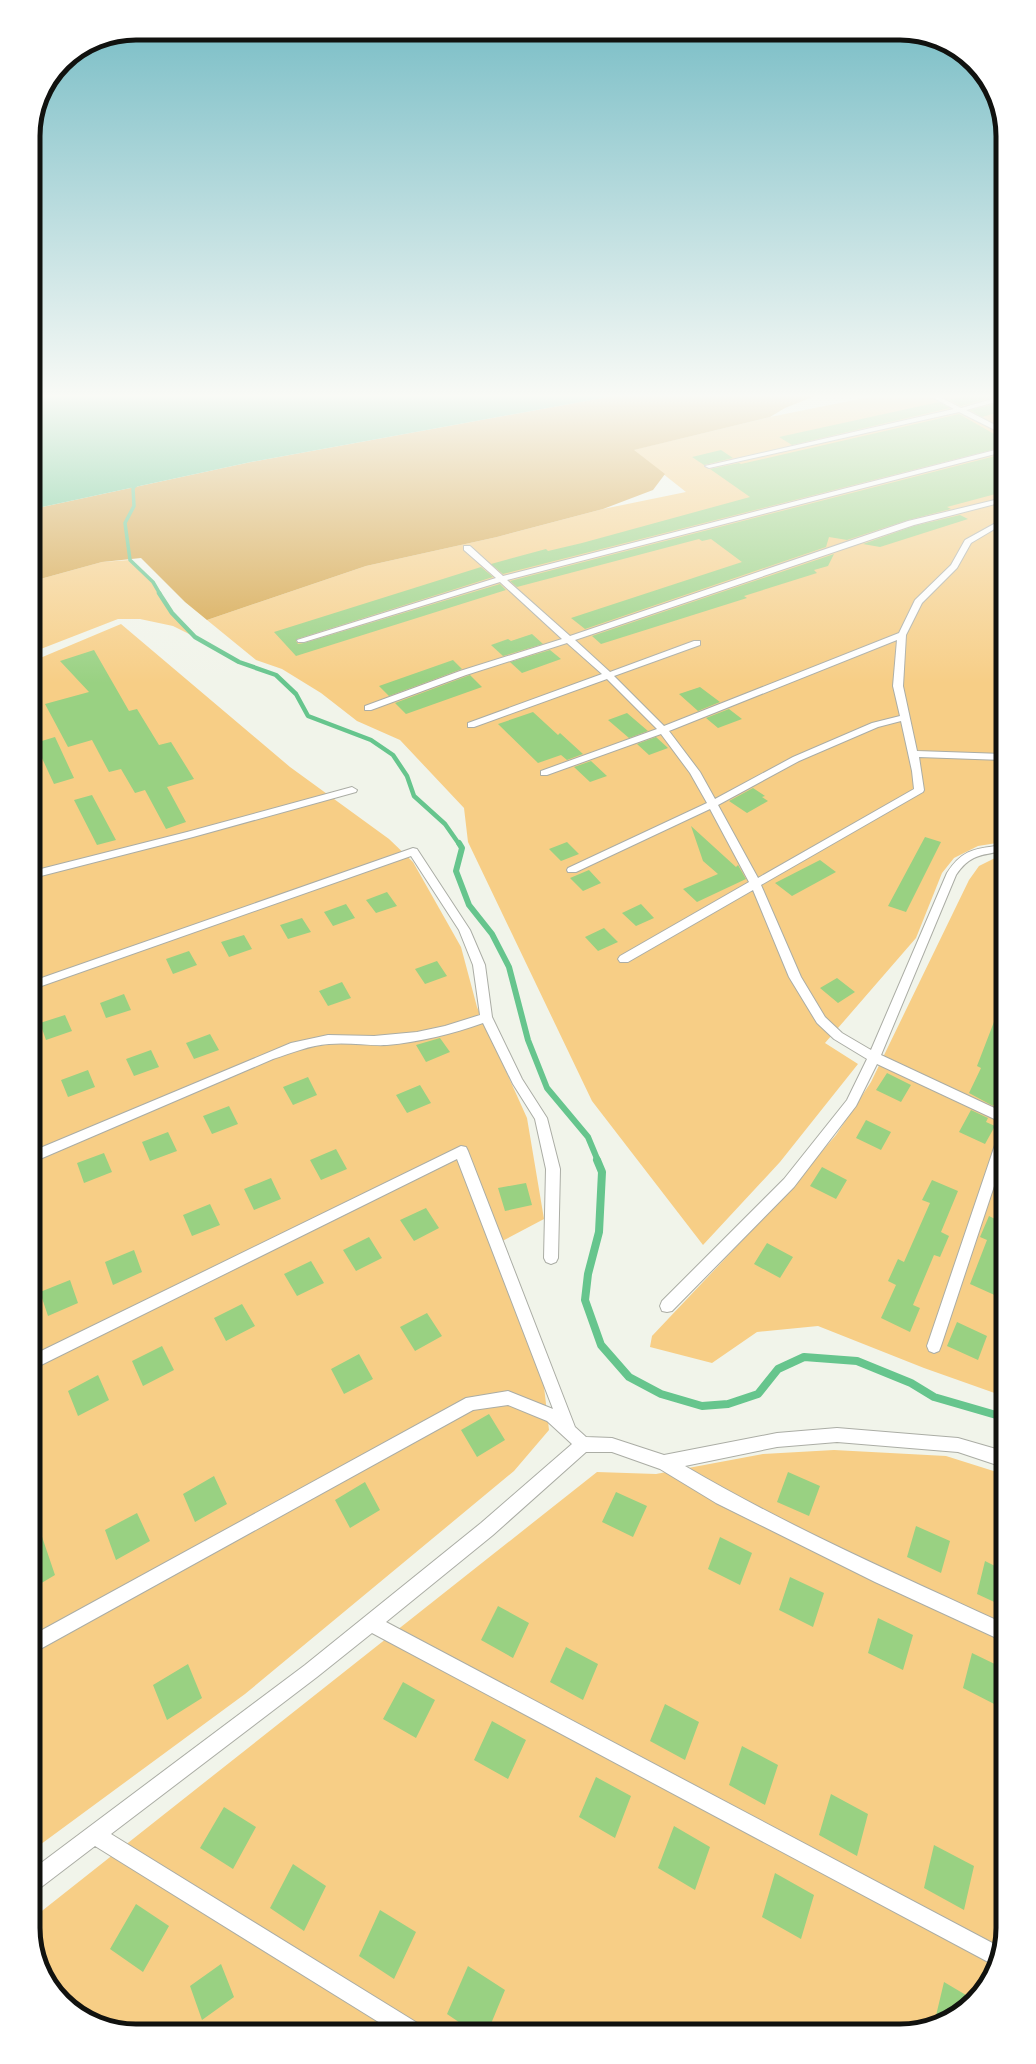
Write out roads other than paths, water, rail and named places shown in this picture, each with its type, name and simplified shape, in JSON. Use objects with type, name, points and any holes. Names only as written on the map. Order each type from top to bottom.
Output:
[{"type":"lane","points":[[301,640],[502,579],[846,490]]},
{"type":"lane","points":[[368,708],[462,673],[570,639],[911,523],[996,502]]},
{"type":"lane","points":[[624,959],[919,790],[914,754],[898,686],[902,635],[918,602],[954,566],[968,542],[996,525]]},
{"type":"lane","points":[[467,548],[570,639],[608,675],[663,730],[695,772],[755,883],[795,977],[821,1020],[838,1036],[874,1057],[996,1115]]},
{"type":"lane","points":[[544,774],[663,730],[902,635]]},
{"type":"lane","points":[[471,725],[696,643]]},
{"type":"lane","points":[[572,870],[713,804],[796,759],[875,725],[905,718]]},
{"type":"lane","points":[[914,754],[996,757]]},
{"type":"lane","points":[[40,873],[189,835],[352,790]]},
{"type":"lane","points":[[667,1306],[789,1183],[852,1103],[874,1057],[951,875],[960,861],[976,852],[996,849]]},
{"type":"lane","points":[[40,983],[413,851],[464,930],[479,965],[486,1017],[517,1081],[541,1118],[553,1168],[551,1258]]},
{"type":"lane","points":[[40,1154],[269,1056],[300,1045],[323,1039],[372,1041],[424,1036],[460,1027],[486,1017]]},
{"type":"lane","points":[[40,1359],[461,1151],[569,1431]]},
{"type":"lane","points":[[934,1346],[996,1160]]},
{"type":"lane","points":[[40,1640],[470,1403],[508,1398],[552,1416],[583,1444],[612,1445],[664,1463],[722,1498],[881,1576],[996,1629]]},
{"type":"lane","points":[[664,1463],[777,1440],[837,1435],[958,1446],[996,1457]]},
{"type":"lane","points":[[40,1876],[311,1671],[487,1529],[583,1444]]},
{"type":"lane","points":[[370,1623],[992,1954]]},
{"type":"lane","points":[[94,1834],[401,2024]]},
{"type":"waterway","points":[[133,490],[134,506],[125,523],[130,560],[153,582],[160,594]]},
{"type":"waterway","points":[[159,593],[172,613],[195,637],[239,662],[276,675],[296,694],[308,716],[371,740],[393,755],[407,776],[414,796],[445,824],[459,844]]},
{"type":"waterway","points":[[459,843],[462,848],[456,871],[469,905],[492,934],[509,967],[528,1040],[547,1088],[588,1137],[598,1161]]},
{"type":"waterway","points":[[597,1160],[602,1172],[599,1232],[588,1274],[585,1300],[601,1345],[629,1377],[661,1394],[702,1406],[728,1404],[758,1394],[778,1369],[804,1357],[857,1361],[911,1383],[934,1397],[996,1415]]}]
